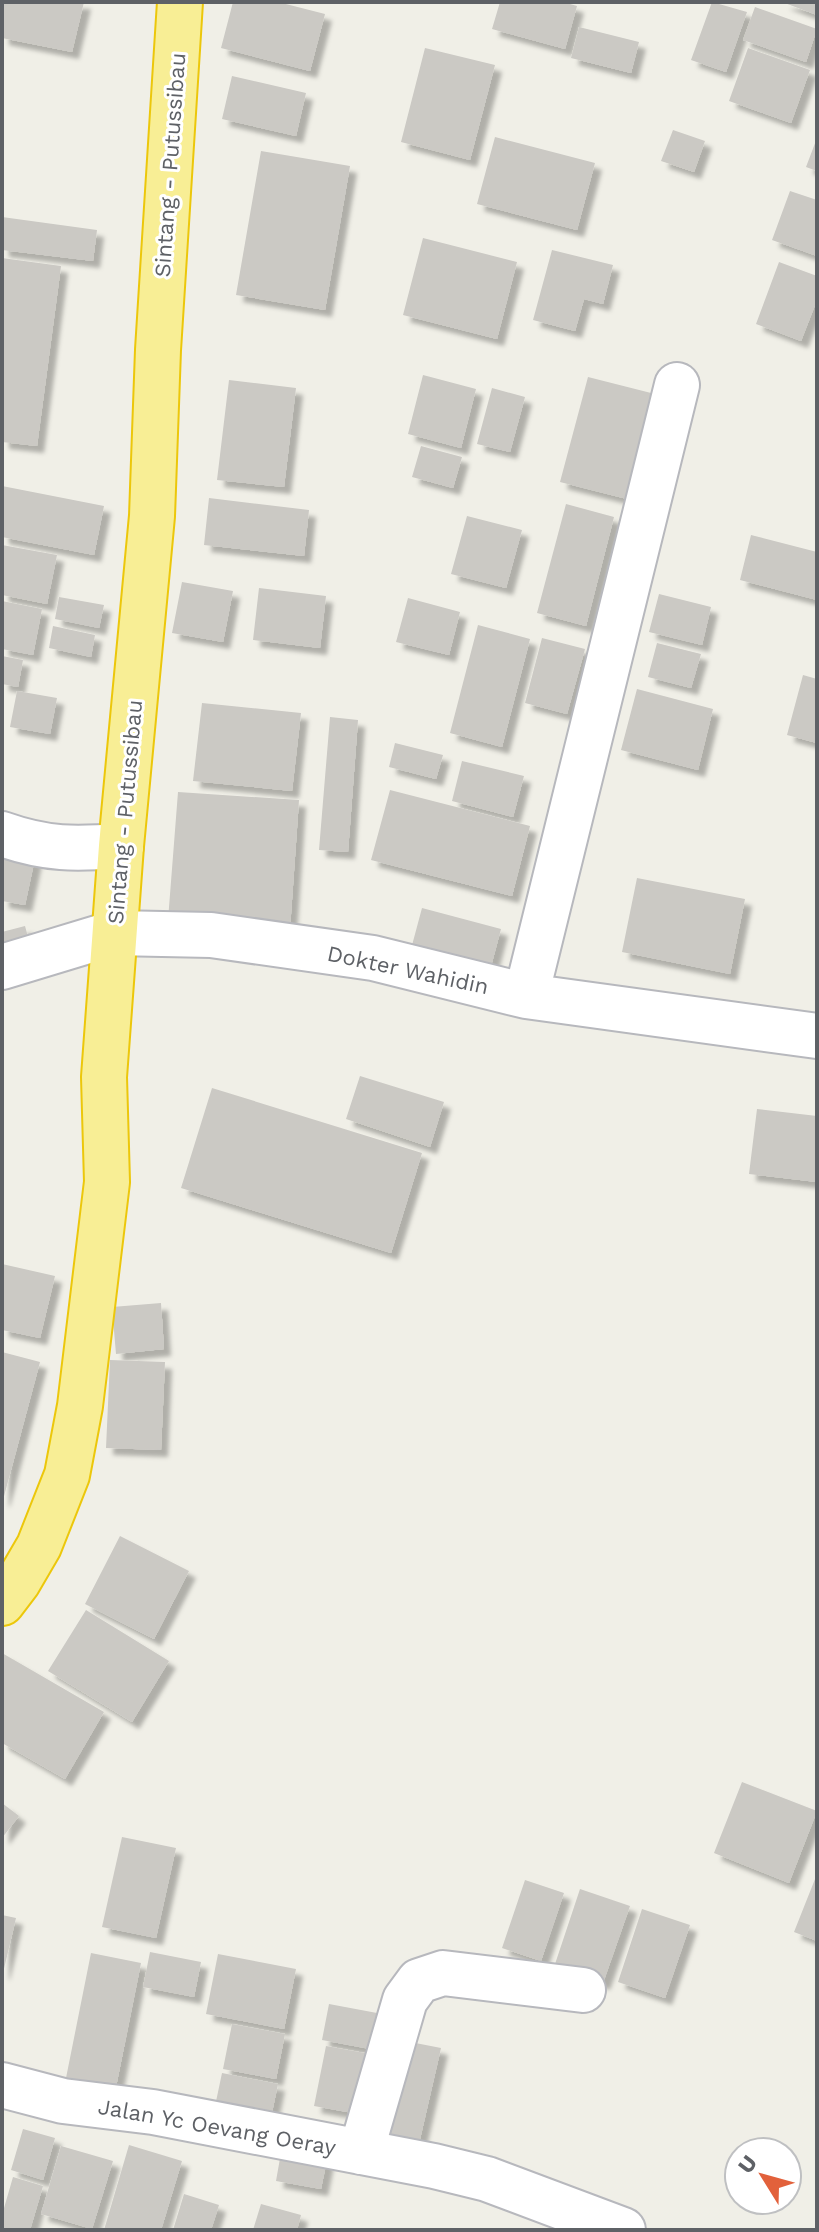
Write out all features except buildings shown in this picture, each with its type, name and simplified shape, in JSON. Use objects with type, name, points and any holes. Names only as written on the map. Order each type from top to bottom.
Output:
[{"type":"highway","name":"Sintang - Putussibau","points":[[2,1603],[39,1546],[67,1475],[80,1406],[107,1182],[104,1077],[121,846],[152,516],[158,350],[180,2]]},
{"type":"street","points":[[526,996],[677,385]]},
{"type":"street","points":[[2,834],[30,844],[65,849],[121,846]]},
{"type":"street","name":"Dokter Wahidin","points":[[2,967],[114,933],[211,935],[373,958],[526,996],[817,1036]]},
{"type":"street","points":[[361,2152],[405,2000],[419,1981],[443,1973],[583,1990]]},
{"type":"street","name":"Jalan Yc Oevang Oeray","points":[[2,2085],[63,2101],[166,2115],[434,2166],[487,2179],[623,2230]]}]
